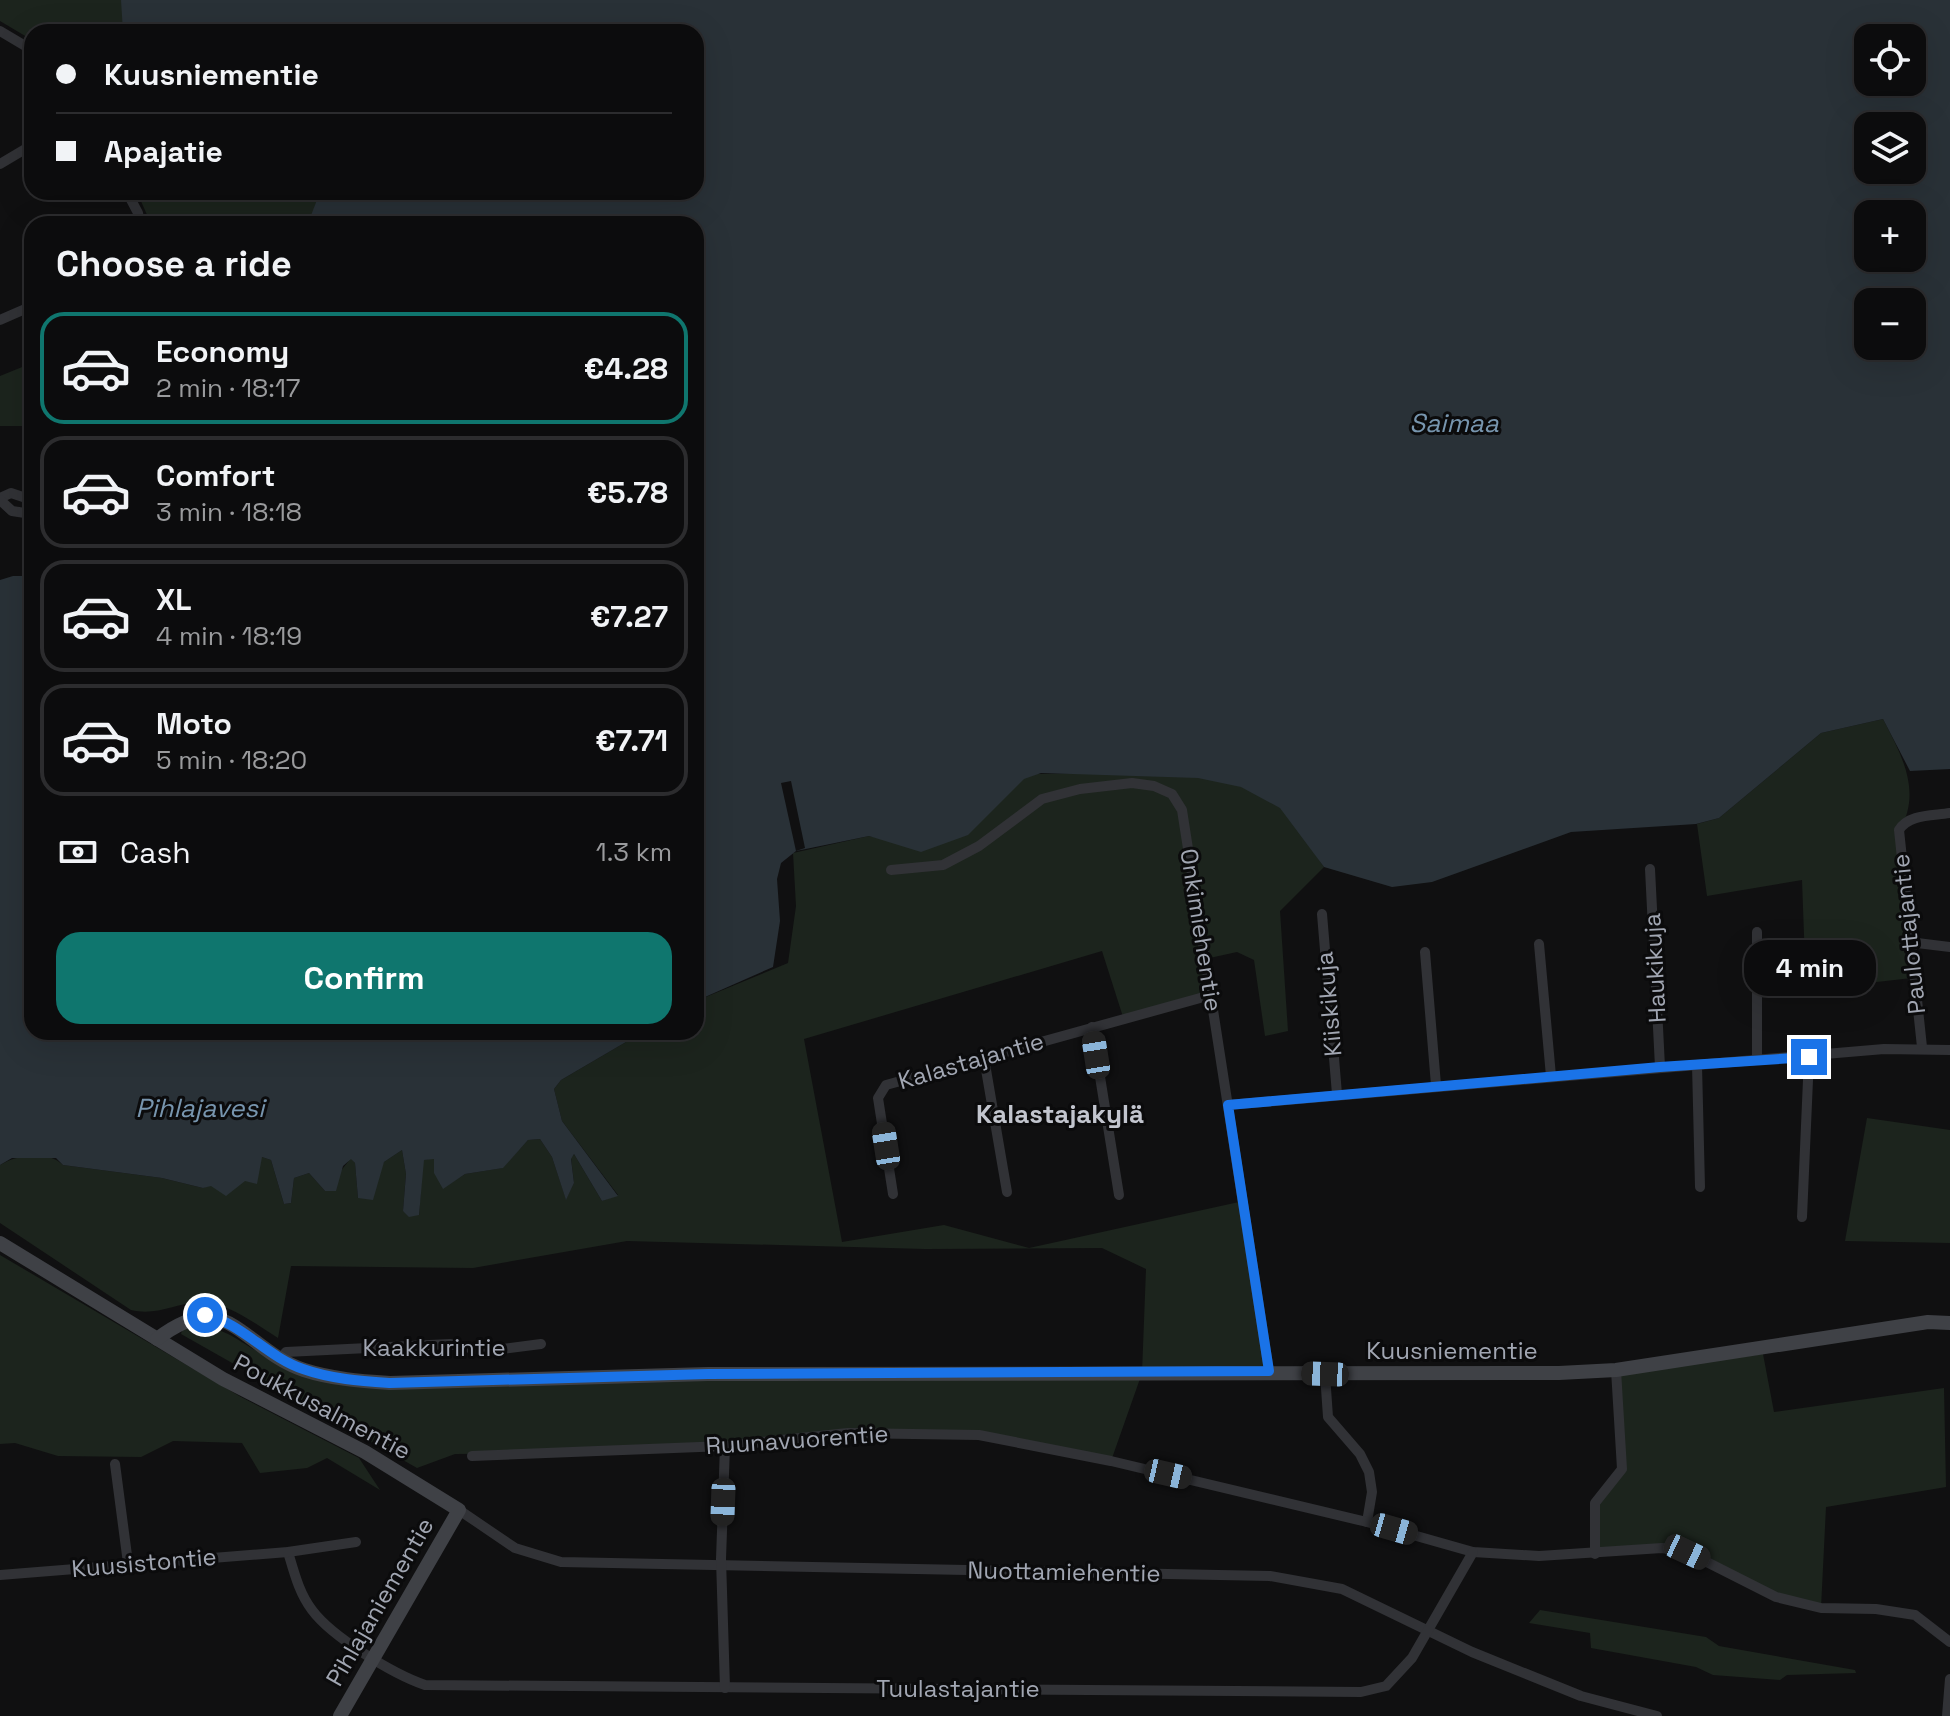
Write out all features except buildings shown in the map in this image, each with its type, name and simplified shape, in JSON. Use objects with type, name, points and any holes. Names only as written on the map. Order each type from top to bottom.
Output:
[{"type":"street","points":[[0,31],[24,45]]},
{"type":"street","points":[[0,164],[24,150]]},
{"type":"street","points":[[0,320],[24,310]]},
{"type":"street","points":[[24,497],[11,493],[0,499],[12,511],[24,513]]},
{"type":"street","name":"Onkimiehentie","points":[[891,870],[943,865],[992,837],[1042,799],[1080,789],[1132,783],[1154,786],[1172,794],[1182,810],[1269,1371]]},
{"type":"street","name":"Paulottajantie","points":[[1922,1047],[1899,830],[1904,822],[1950,813]]},
{"type":"street","name":"Haukikuja","points":[[1650,869],[1660,1067]]},
{"type":"street","name":"Kiiskikuja","points":[[1322,914],[1337,1094]]},
{"type":"street","points":[[1757,932],[1757,1059]]},
{"type":"street","points":[[1909,942],[1950,947]]},
{"type":"street","points":[[1539,944],[1551,1076]]},
{"type":"street","points":[[1425,952],[1436,1085]]},
{"type":"street","name":"Kalastajantie","points":[[893,1194],[878,1098],[886,1085],[1211,995]]},
{"type":"street","points":[[1092,1027],[1119,1195]]},
{"type":"street","points":[[1228,1105],[1757,1059],[1922,1047],[1950,1050]]},
{"type":"street","points":[[1802,1217],[1809,1057]]},
{"type":"street","points":[[984,1058],[1007,1192]]},
{"type":"street","points":[[1697,1065],[1700,1187]]},
{"type":"street","name":"Poukkusalmentie","points":[[0,1243],[223,1379],[365,1452],[459,1510]]},
{"type":"street","name":"Kuusniementie","points":[[157,1339],[179,1323],[205,1315],[222,1319],[302,1369],[339,1378],[390,1383],[708,1374],[1269,1371],[1325,1374],[1616,1370],[1928,1322],[1950,1323]]},
{"type":"street","name":"Kaakkurintie","points":[[281,1358],[286,1352],[311,1350],[450,1344],[486,1351],[541,1344]]},
{"type":"street","points":[[1595,1554],[1595,1503],[1622,1469],[1616,1370]]},
{"type":"street","points":[[1325,1374],[1328,1417],[1360,1454],[1369,1472],[1372,1492],[1367,1522]]},
{"type":"street","name":"Ruunavuorentie","points":[[472,1456],[725,1446],[848,1433],[979,1435],[1111,1461],[1367,1522],[1473,1552],[1539,1556],[1662,1548],[1687,1552],[1776,1597],[1821,1608],[1876,1609],[1915,1615],[1950,1642]]},
{"type":"street","points":[[725,1446],[721,1566],[725,1688]]},
{"type":"street","points":[[115,1464],[128,1563]]},
{"type":"street","name":"Nuottamiehentie","points":[[459,1510],[515,1548],[550,1561],[1270,1576],[1342,1589],[1472,1652],[1581,1696],[1657,1716]]},
{"type":"street","name":"Pihlajaniementie","points":[[340,1716],[459,1510]]},
{"type":"street","name":"Kuusistontie","points":[[0,1575],[288,1552],[356,1542]]},
{"type":"street","points":[[288,1552],[299,1588],[312,1610],[329,1627],[375,1658]]},
{"type":"street","name":"Tuulastajantie","points":[[375,1658],[405,1678],[425,1685],[1361,1692],[1386,1686],[1412,1658],[1473,1552]]},
{"type":"street","points":[[1947,1716],[1950,1679]]},
{"type":"shaded area","points":[[0,0],[121,0],[124,9],[123,24],[24,24],[24,35],[0,21]]},
{"type":"shaded area","points":[[140,200],[317,200],[312,216],[148,216]]},
{"type":"shaded area","points":[[24,366],[24,426],[0,426],[0,376]]},
{"type":"shaded area","points":[[1883,719],[1902,760],[1909,788],[1906,816],[1899,831],[1912,978],[1806,990],[1802,880],[1707,896],[1697,824],[1719,818],[1821,733]]},
{"type":"shaded area","points":[[1034,774],[1196,777],[1241,786],[1262,795],[1286,813],[1324,867],[1280,911],[1288,1031],[1265,1036],[1254,960],[1237,952],[1205,959],[1211,995],[1124,1020],[1102,951],[804,1039],[842,1242],[944,1225],[1029,1248],[1239,1202],[1269,1371],[1142,1373],[1146,1269],[1102,1248],[925,1249],[627,1241],[473,1268],[291,1266],[278,1338],[220,1305],[198,1302],[149,1312],[131,1310],[0,1223],[0,1165],[33,1155],[49,1157],[63,1165],[162,1178],[203,1188],[262,1157],[271,1160],[284,1204],[291,1203],[294,1178],[309,1173],[325,1191],[351,1158],[355,1163],[358,1198],[384,1162],[402,1150],[406,1174],[403,1211],[419,1215],[423,1160],[434,1158],[443,1188],[465,1174],[502,1168],[528,1140],[540,1139],[552,1157],[566,1199],[574,1183],[571,1158],[574,1154],[602,1201],[618,1195],[562,1121],[554,1089],[561,1080],[629,1040],[704,1040],[704,998],[788,963],[796,906],[793,853],[869,836],[878,838]]},
{"type":"shaded area","points":[[1867,1118],[1950,1130],[1950,1243],[1845,1241]]},
{"type":"shaded area","points":[[0,1255],[241,1397],[359,1458],[380,1490],[327,1458],[307,1468],[260,1473],[242,1443],[173,1441],[141,1457],[58,1456],[15,1443],[0,1444]]},
{"type":"shaded area","points":[[195,1326],[216,1329],[309,1377],[1142,1373],[1111,1461],[979,1435],[848,1433],[562,1453],[455,1454],[417,1468],[181,1334],[183,1328]]},
{"type":"shaded area","points":[[1763,1354],[1774,1412],[1944,1388],[1946,1487],[1826,1507],[1821,1608],[1776,1597],[1687,1552],[1595,1554],[1595,1503],[1622,1469],[1620,1374]]},
{"type":"shaded area","points":[[1540,1610],[1706,1637],[1719,1646],[1855,1670],[1856,1673],[1787,1675],[1780,1680],[1713,1675],[1696,1667],[1591,1648],[1590,1633],[1529,1623]]},
{"type":"water","name":"Saimaa","points":[[121,0],[1950,0],[1950,769],[1910,771],[1883,719],[1821,733],[1719,818],[1696,824],[1571,832],[1432,882],[1392,887],[1324,867],[1280,808],[1241,787],[1198,778],[1041,773],[1024,779],[968,835],[921,852],[869,836],[796,851],[781,863],[777,879],[780,921],[773,967],[704,997],[704,216],[311,216],[317,200],[704,200],[704,24],[122,24]]},
{"type":"water","name":"Pihlajavesi","points":[[24,576],[24,1040],[629,1040],[561,1080],[554,1089],[562,1121],[618,1196],[602,1201],[574,1154],[571,1159],[574,1183],[566,1200],[552,1157],[540,1139],[528,1140],[503,1168],[465,1174],[443,1189],[434,1173],[434,1159],[424,1160],[419,1215],[409,1217],[403,1211],[406,1174],[402,1150],[384,1162],[373,1200],[358,1198],[355,1163],[351,1159],[343,1166],[336,1191],[325,1191],[309,1173],[294,1178],[291,1203],[284,1204],[271,1160],[262,1157],[257,1184],[245,1181],[226,1196],[211,1186],[203,1188],[162,1178],[63,1165],[56,1158],[12,1158],[0,1165],[0,580]]},
{"type":"pier","points":[[791,781],[805,848],[796,851],[781,783]]},
{"type":"district","name":"Kalastajakylä","points":[[1060,1114]]},
{"type":"route","points":[[205,1315],[222,1319],[302,1369],[350,1381],[390,1383],[708,1374],[1269,1371],[1228,1105],[1436,1085],[1809,1057]]}]
